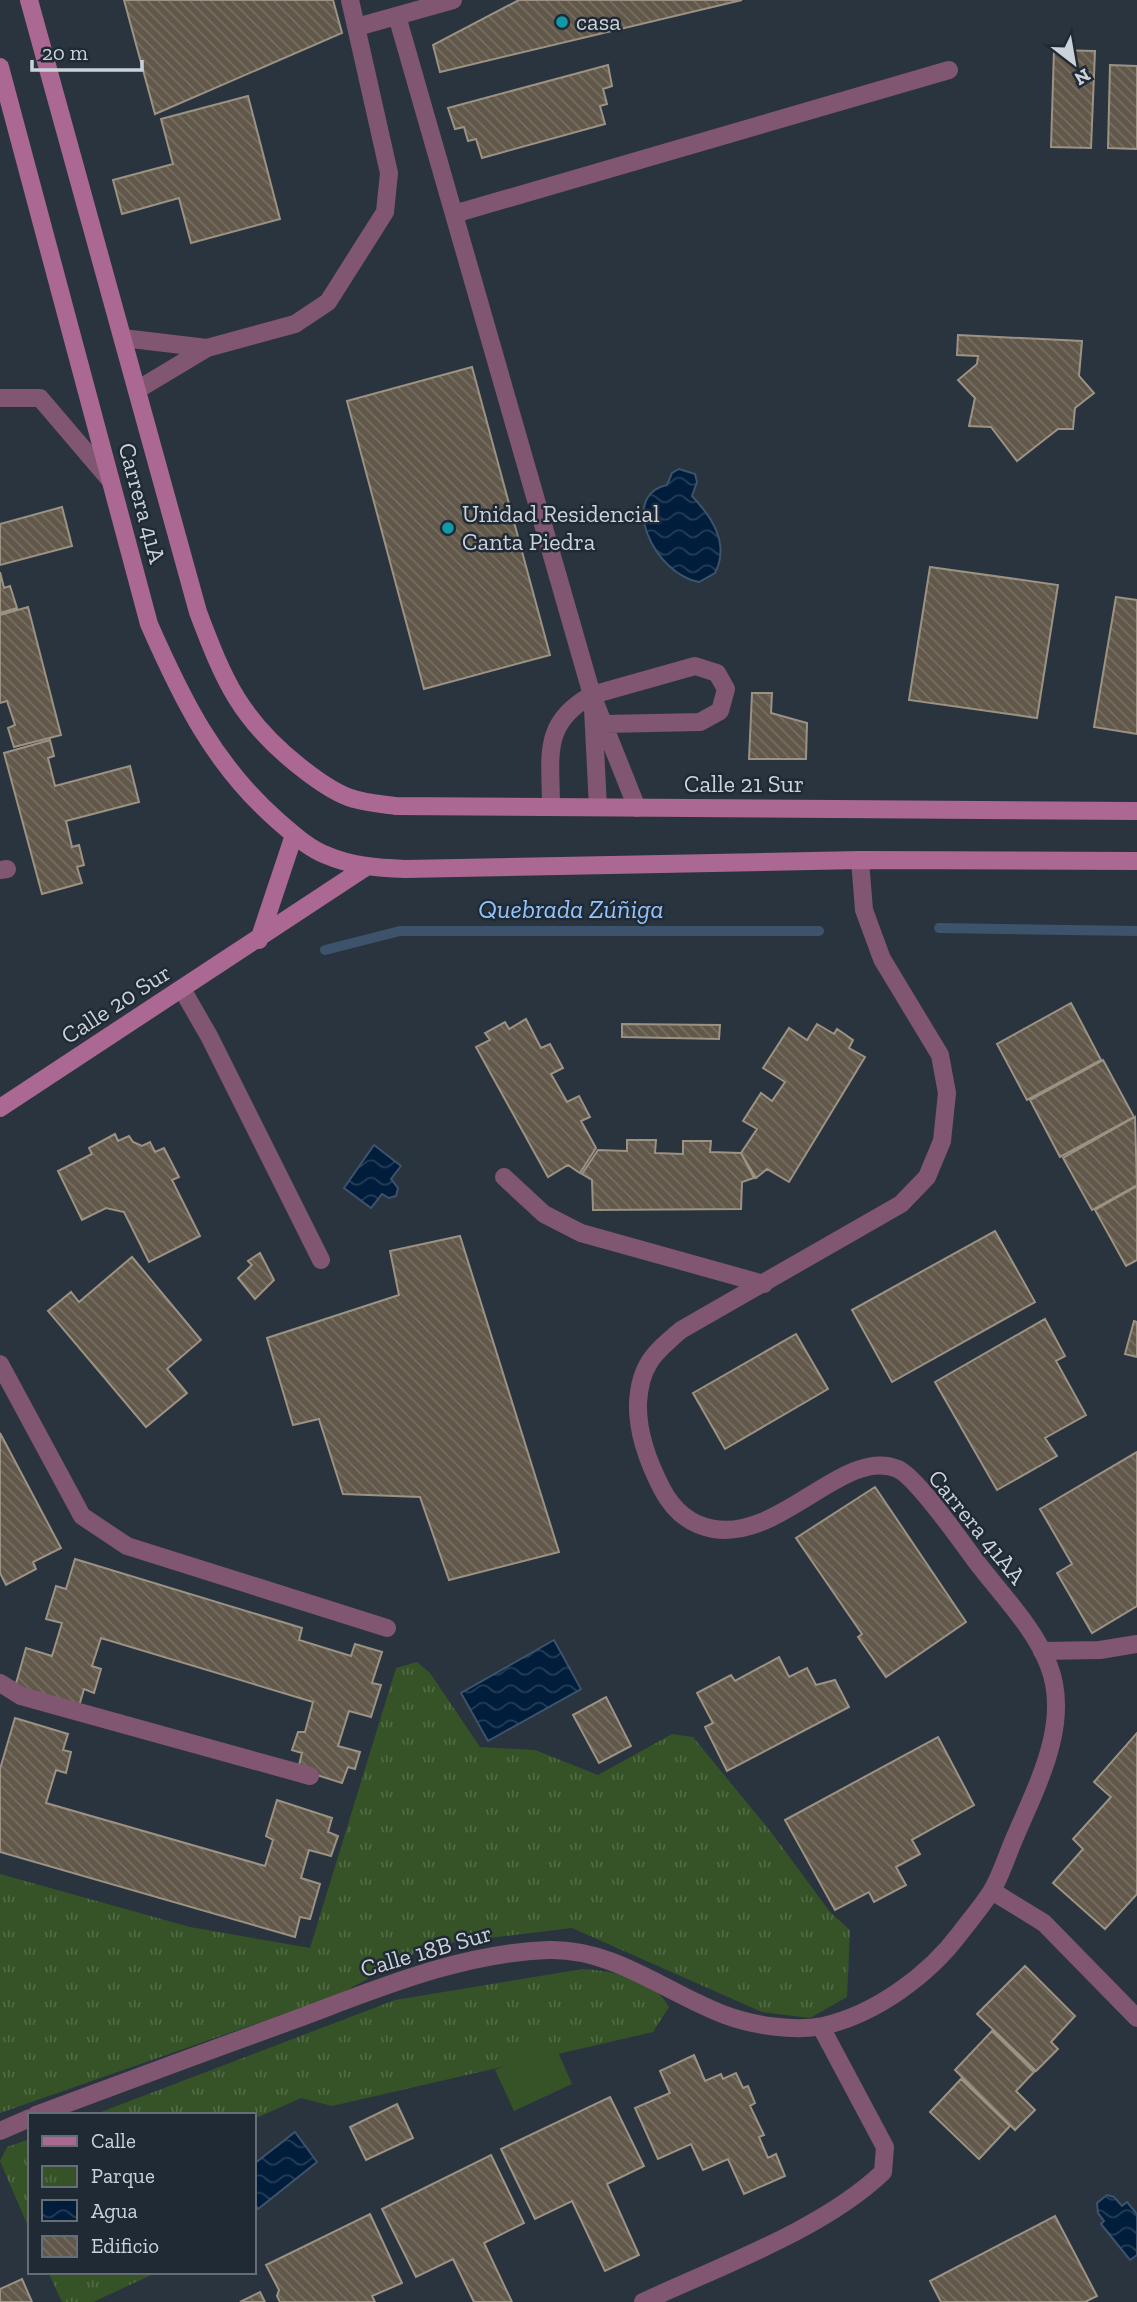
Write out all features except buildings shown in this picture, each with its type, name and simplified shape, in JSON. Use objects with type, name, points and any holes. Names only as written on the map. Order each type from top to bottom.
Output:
[{"type":"street","name":"Carrera 41A","points":[[29,0],[198,612],[222,676],[247,717],[276,748],[313,778],[352,799]]},
{"type":"street","points":[[137,390],[207,348],[295,324],[328,302],[385,212],[388,173],[350,0]]},
{"type":"street","points":[[357,27],[453,0]]},
{"type":"street","points":[[397,16],[592,695],[637,808]]},
{"type":"street","name":"Carrera 41A","points":[[0,67],[149,624],[185,705],[215,752],[261,806],[294,835],[324,855],[366,867]]},
{"type":"street","points":[[454,214],[950,70]]},
{"type":"street","points":[[123,338],[207,348]]},
{"type":"street","points":[[0,398],[40,398],[110,480]]},
{"type":"street","points":[[551,807],[551,743],[556,727],[566,711],[592,695],[695,666],[717,673],[726,689],[720,711],[700,722],[605,724]]},
{"type":"street","points":[[592,695],[598,807]]},
{"type":"street","name":"Calle 21 Sur","points":[[352,799],[396,806],[1137,811]]},
{"type":"street","points":[[259,940],[294,835]]},
{"type":"street","points":[[366,867],[405,869],[860,860],[1137,862]]},
{"type":"street","name":"Carrera 41AA","points":[[860,860],[864,910],[882,959],[940,1055],[947,1093],[943,1141],[927,1177],[901,1204],[681,1330],[652,1356],[639,1384],[638,1420],[649,1465],[668,1502],[696,1526],[731,1532],[769,1522],[838,1477],[872,1466],[899,1469],[940,1512],[1042,1651],[1058,1699],[1053,1738],[1036,1788],[992,1891]]},
{"type":"street","name":"Calle 20 Sur","points":[[0,1108],[259,940],[366,867]]},
{"type":"street","points":[[182,989],[209,1036],[321,1259]]},
{"type":"street","points":[[504,1177],[544,1214],[581,1233],[764,1284]]},
{"type":"street","points":[[0,1364],[82,1516],[127,1546],[387,1628]]},
{"type":"street","points":[[1042,1651],[1100,1650],[1137,1644]]},
{"type":"street","points":[[0,1683],[22,1696],[310,1776]]},
{"type":"street","points":[[992,1891],[1044,1923],[1137,2018]]},
{"type":"street","name":"Calle 18B Sur","points":[[41,2113],[392,1983],[495,1954],[554,1950],[613,1961],[727,2016],[769,2026],[821,2027],[874,2006],[910,1983],[945,1955],[992,1891]]},
{"type":"street","points":[[642,2302],[824,2217],[864,2191],[883,2172],[885,2147],[821,2027]]},
{"type":"street","points":[[0,2131],[28,2119]]},
{"type":"green space","points":[[417,1662],[430,1673],[480,1747],[535,1750],[598,1775],[672,1734],[693,1737],[771,1832],[830,1912],[850,1930],[847,1997],[810,2018],[762,2012],[572,1928],[430,1945],[338,1995],[0,2113],[0,1874],[190,1927],[310,1948],[396,1668]]},
{"type":"green space","points":[[583,1969],[620,1974],[643,1982],[653,1988],[669,2007],[653,2032],[332,2106],[301,2098],[256,2118],[256,2113],[98,2113],[395,2000]]},
{"type":"green space","points":[[554,2043],[572,2084],[514,2111],[495,2070]]},
{"type":"green space","points":[[28,2140],[28,2226],[0,2161],[7,2147]]},
{"type":"green space","points":[[49,2274],[154,2274],[93,2302],[62,2302]]},
{"type":"water","points":[[679,469],[695,474],[697,482],[692,496],[712,522],[720,541],[721,552],[715,573],[699,582],[683,576],[668,565],[656,551],[644,518],[645,504],[652,492],[667,485],[672,473]]},
{"type":"water","points":[[374,1145],[401,1166],[391,1179],[398,1188],[396,1196],[389,1198],[382,1194],[371,1208],[344,1188]]},
{"type":"water","points":[[554,1640],[581,1689],[488,1741],[461,1693]]},
{"type":"water","points":[[295,2132],[317,2162],[258,2209],[256,2162]]},
{"type":"water","points":[[1107,2195],[1114,2197],[1122,2206],[1127,2202],[1137,2214],[1137,2255],[1130,2260],[1101,2224],[1104,2221],[1098,2213],[1097,2203]]},
{"type":"waterway","name":"Quebrada Zúñiga","points":[[939,928],[1137,931]]},
{"type":"waterway","name":"Quebrada Zúñiga","points":[[325,950],[400,931],[819,931]]},
{"type":"place","name":"casa","points":[[562,22]]},
{"type":"place","name":"Unidad Residencial Canta Piedra","points":[[448,528]]}]
